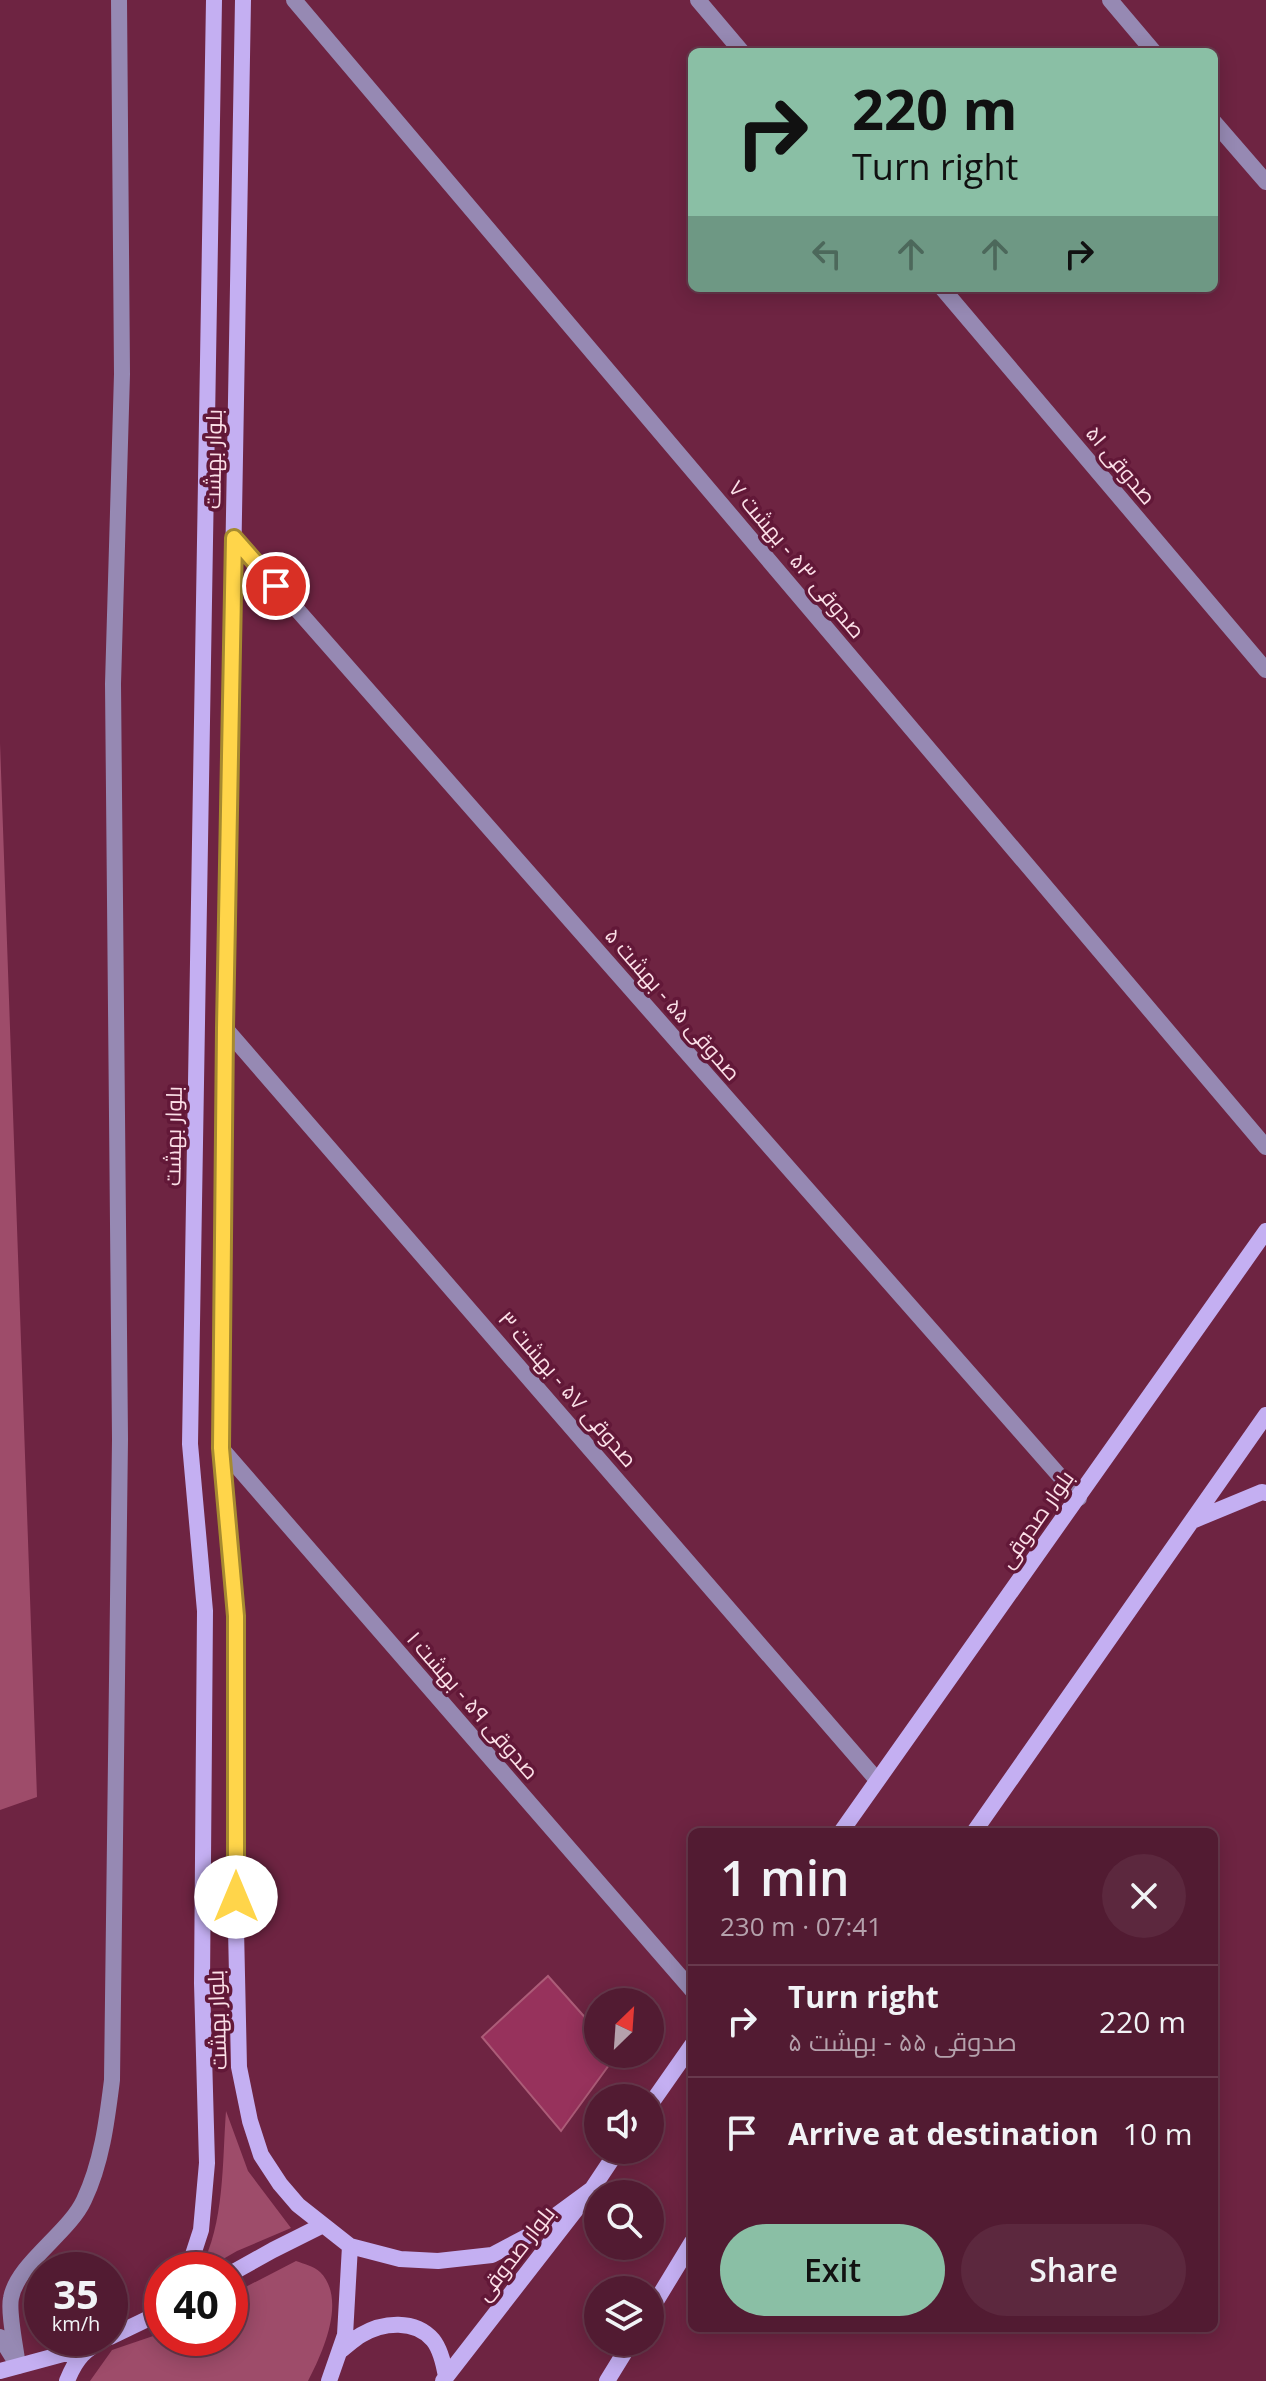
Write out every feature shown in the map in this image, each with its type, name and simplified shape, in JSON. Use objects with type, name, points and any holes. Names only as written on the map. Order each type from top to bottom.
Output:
[{"type":"street","points":[[18,2366],[10,2300],[16,2281],[83,2202],[106,2135],[112,2080],[120,1439],[113,684],[122,374],[119,0]]},
{"type":"street","name":"بلوار بهشت","points":[[194,2252],[201,2230],[207,2163],[202,1983],[205,1611],[190,1444],[214,0]]},
{"type":"street","name":"بلوار بهشت","points":[[243,0],[221,1448],[236,1616],[239,2067],[250,2121],[261,2155],[298,2205],[350,2246],[400,2259],[438,2261],[492,2255],[528,2236],[584,2195]]},
{"type":"street","name":"صدوقی ۵۳ - بهشت ۷","points":[[294,0],[1266,1147]]},
{"type":"street","points":[[698,0],[739,48]]},
{"type":"street","points":[[1110,0],[1151,48]]},
{"type":"street","points":[[1218,127],[1266,182]]},
{"type":"street","name":"صدوقی ۵۱","points":[[945,292],[1266,670]]},
{"type":"street","name":"صدوقی ۵۵ - بهشت ۵","points":[[234,538],[1079,1498]]},
{"type":"street","name":"صدوقی ۵۷ - بهشت ۳","points":[[225,1028],[877,1780]]},
{"type":"street","name":"بلوار صدوقی","points":[[844,1828],[1266,1231]]},
{"type":"street","points":[[977,1828],[1266,1415]]},
{"type":"street","name":"صدوقی ۵۹ - بهشت ۱","points":[[221,1448],[688,1985]]},
{"type":"street","points":[[1191,1521],[1266,1493]]},
{"type":"street","points":[[664,2085],[688,2051]]},
{"type":"street","name":"بلوار صدوقی","points":[[445,2379],[584,2199]]},
{"type":"street","points":[[248,2264],[323,2225]]},
{"type":"street","points":[[329,2381],[345,2335],[350,2246]]},
{"type":"street","points":[[664,2288],[688,2249]]},
{"type":"street","points":[[340,2351],[362,2334],[398,2324],[416,2329],[433,2340],[442,2358],[445,2379]]},
{"type":"street","points":[[0,2337],[18,2366]]},
{"type":"street","points":[[0,2371],[55,2356]]},
{"type":"street","points":[[67,2381],[81,2356]]},
{"type":"street","points":[[607,2381],[622,2356]]},
{"type":"shaded area","points":[[0,743],[37,1797],[0,1810]]},
{"type":"shaded area","points":[[226,2111],[248,2171],[291,2228],[235,2252],[208,2252],[218,2213]]},
{"type":"shaded area","points":[[296,2261],[320,2272],[328,2283],[332,2296],[330,2326],[308,2381],[90,2381],[108,2356],[128,2356],[128,2345],[144,2339],[144,2356],[248,2356],[248,2286]]},
{"type":"building","points":[[548,1976],[584,2016],[584,2068],[607,2068],[595,2084],[584,2084],[584,2099],[561,2131],[482,2037]]},
{"type":"route","points":[[236,1897],[236,1616],[221,1448],[234,538],[276,586]]}]
